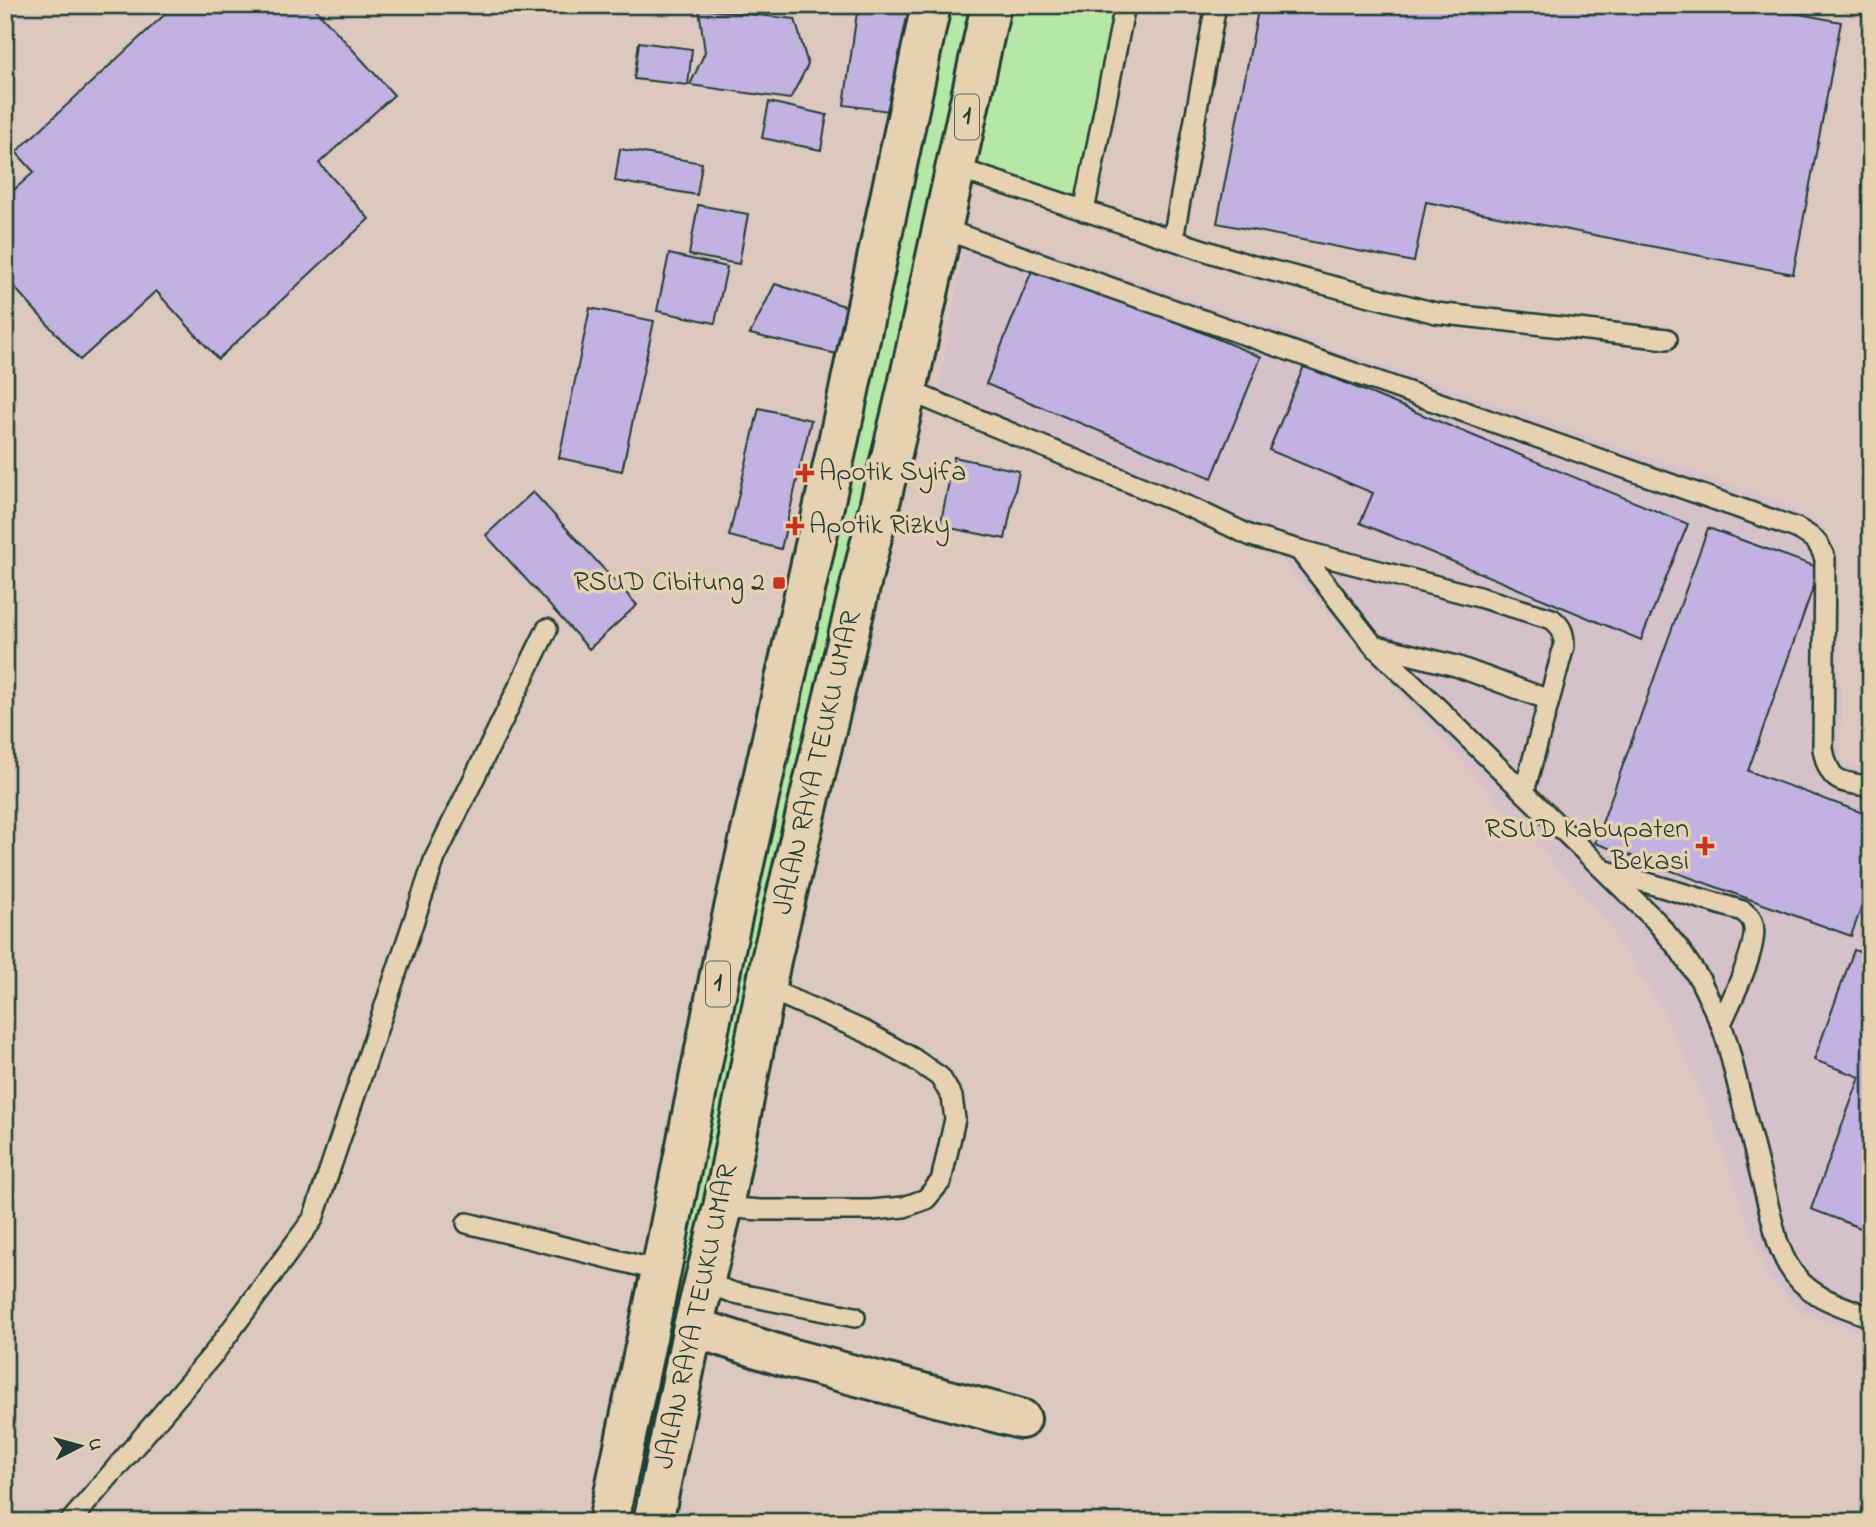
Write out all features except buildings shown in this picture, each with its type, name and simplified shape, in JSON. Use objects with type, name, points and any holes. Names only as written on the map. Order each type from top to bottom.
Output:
[{"type":"main road","name":"JALAN RAYA TEUKU UMAR","points":[[608,1522],[662,1271],[720,973],[931,5]]},
{"type":"main road","name":"JALAN RAYA TEUKU UMAR","points":[[653,1522],[703,1282],[723,1207],[766,988],[907,390],[991,5]]},
{"type":"main road","points":[[852,370],[907,390]]},
{"type":"main road","points":[[720,973],[766,988]]},
{"type":"main road","points":[[693,1327],[789,1358],[1021,1419]]},
{"type":"lane","points":[[1084,211],[1125,5]]},
{"type":"lane","points":[[1173,239],[1216,5]]},
{"type":"lane","points":[[956,168],[1246,264],[1436,313],[1667,339]]},
{"type":"lane","points":[[943,229],[1811,535],[1820,545],[1825,559],[1823,749],[1826,767],[1831,774],[1844,782],[1871,787]]},
{"type":"lane","points":[[907,390],[1194,509],[1251,536],[1552,618],[1564,635],[1564,646],[1524,792]]},
{"type":"lane","points":[[1298,550],[1374,646],[1655,920],[1679,949],[1700,980],[1721,1024],[1777,1240],[1787,1265],[1804,1286],[1824,1300],[1871,1317]]},
{"type":"lane","points":[[70,1522],[215,1352],[313,1219],[435,858],[547,629]]},
{"type":"lane","points":[[1374,646],[1456,667],[1549,700]]},
{"type":"lane","points":[[1603,869],[1743,911],[1752,920],[1755,935],[1752,951],[1721,1024]]},
{"type":"lane","points":[[723,1207],[760,1210],[872,1210],[904,1207],[926,1199],[941,1181],[955,1119],[952,1097],[940,1077],[915,1059],[866,1032],[766,988]]},
{"type":"lane","points":[[467,1223],[662,1271]]},
{"type":"lane","points":[[703,1282],[734,1293],[855,1317]]},
{"type":"shaded area","name":"RSUD Kabupaten Bekasi","points":[[969,224],[1779,502],[1822,526],[1837,561],[1842,763],[1871,770],[1871,1336],[1805,1313],[1769,1279],[1705,1100],[1662,1008],[1607,923],[1278,556],[938,393]]},
{"type":"green space","points":[[931,5],[1125,5],[1084,211],[957,168],[653,1522],[608,1522]]},
{"type":"place","name":"Apotik Syifa","points":[[805,473]]},
{"type":"place","name":"Apotik Rizky","points":[[795,526]]},
{"type":"place","name":"RSUD Cibitung 2","points":[[779,583]]},
{"type":"place","name":"RSUD Kabupaten Bekasi","points":[[1705,846]]}]
